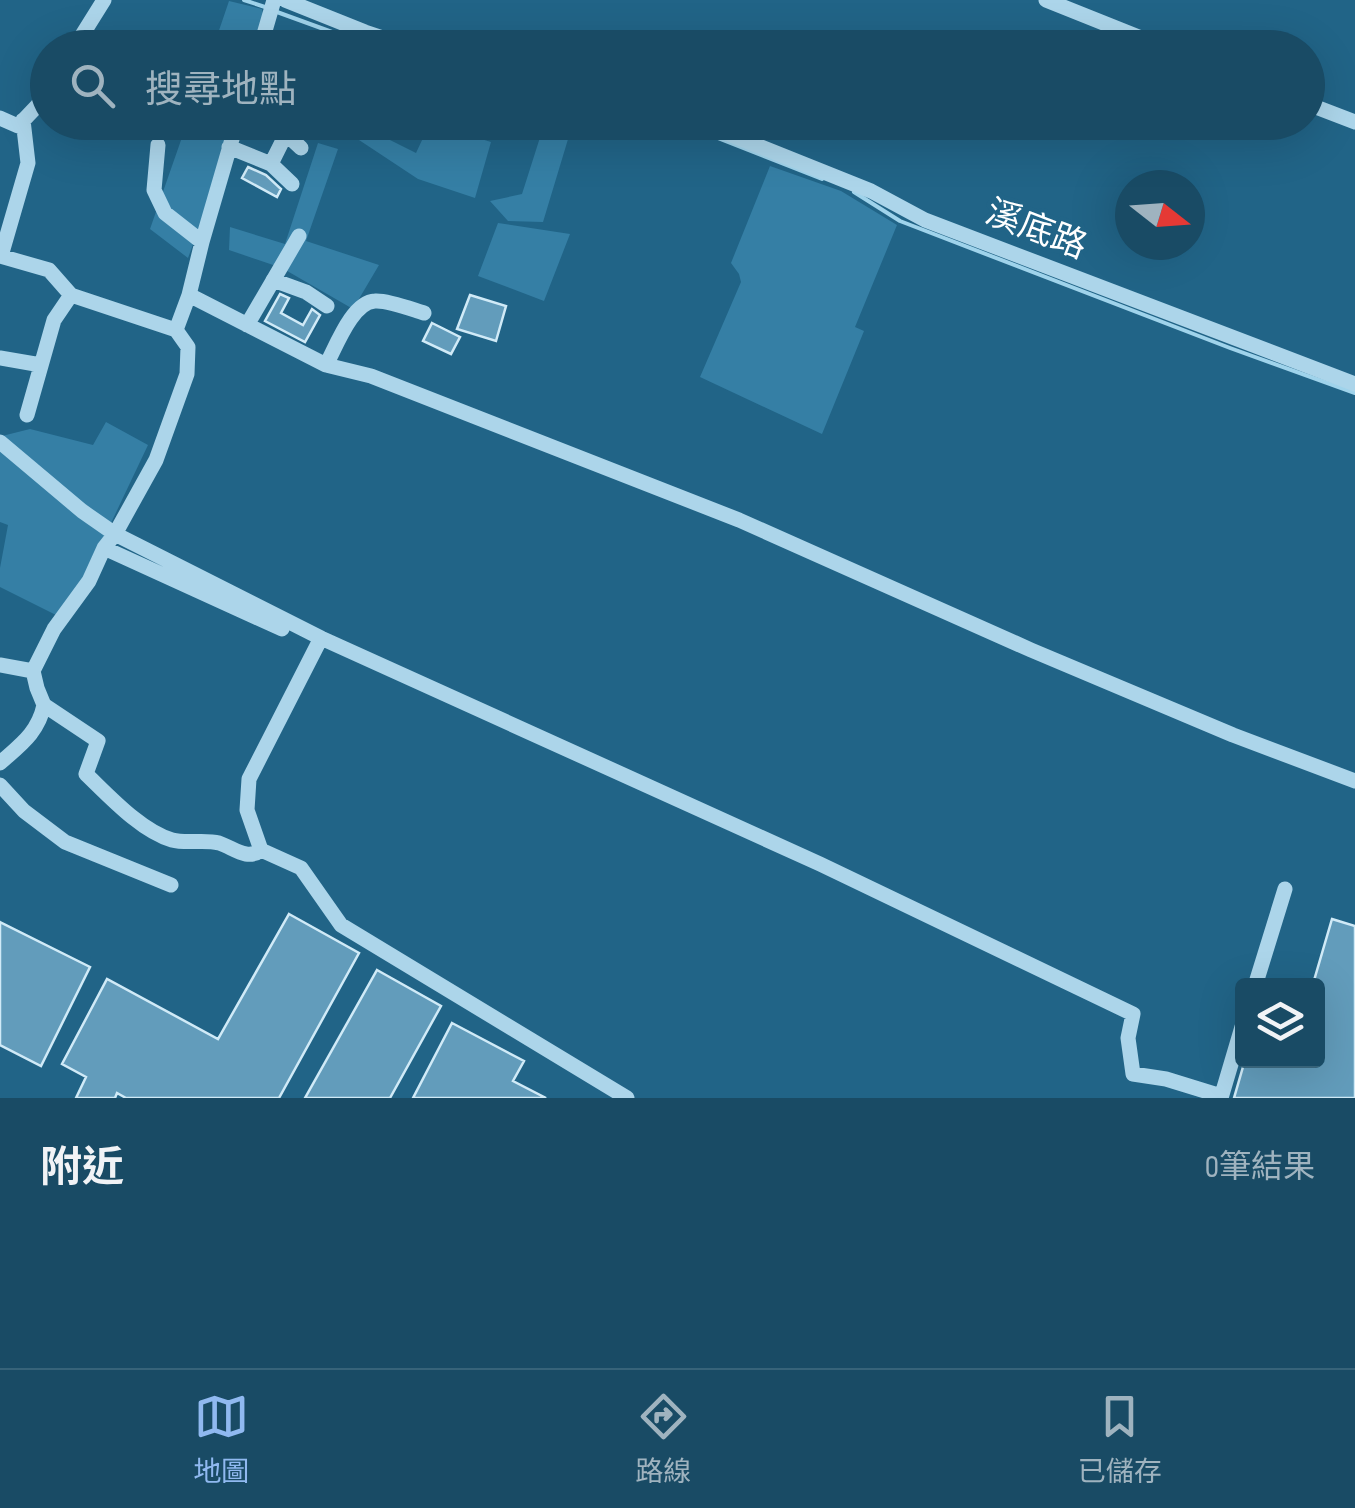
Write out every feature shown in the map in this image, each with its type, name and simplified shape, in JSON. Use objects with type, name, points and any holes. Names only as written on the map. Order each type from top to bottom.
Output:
[{"type":"street","points":[[85,30],[104,0]]},
{"type":"street","points":[[265,30],[274,0]]},
{"type":"street","points":[[286,0],[360,30]]},
{"type":"street","points":[[1046,0],[1121,30]]},
{"type":"street","points":[[1325,111],[1355,122]]},
{"type":"street","points":[[0,118],[18,126],[30,113]]},
{"type":"street","points":[[23,120],[28,164],[1,256],[49,270],[71,295],[176,330],[188,348],[186,374],[156,460],[89,581],[54,629],[33,670],[36,688],[44,705],[98,741],[86,774],[136,820],[173,840],[215,842],[245,855],[262,850]]},
{"type":"street","points":[[176,330],[231,140]]},
{"type":"street","points":[[271,164],[283,140]]},
{"type":"street","points":[[292,140],[301,148]]},
{"type":"street","name":"溪底路","points":[[745,140],[871,191],[942,226],[1355,384]]},
{"type":"street","points":[[158,145],[154,190],[166,212],[202,242]]},
{"type":"street","points":[[229,147],[271,164],[292,184]]},
{"type":"street","points":[[247,325],[300,236]]},
{"type":"street","points":[[273,280],[306,292],[327,306]]},
{"type":"street","points":[[27,416],[54,320],[71,295]]},
{"type":"street","points":[[188,296],[326,365],[388,382],[739,520],[1049,658],[1355,781]]},
{"type":"street","points":[[326,365],[362,305],[376,300],[424,312]]},
{"type":"street","points":[[0,358],[42,365]]},
{"type":"street","points":[[0,442],[115,534],[319,641]]},
{"type":"street","points":[[104,548],[820,864],[1133,1014],[1128,1038],[1133,1074],[1221,1097],[1235,1050]]},
{"type":"street","points":[[319,641],[250,778],[247,810],[262,850],[302,868],[341,925],[628,1098]]},
{"type":"street","points":[[0,665],[33,670]]},
{"type":"street","points":[[0,763],[30,736],[44,705]]},
{"type":"street","points":[[0,785],[65,842],[171,885]]},
{"type":"street","points":[[1257,978],[1285,889]]},
{"type":"shaded area","points":[[229,1],[262,9],[266,30],[219,30]]},
{"type":"shaded area","points":[[181,140],[232,140],[188,258],[150,229]]},
{"type":"shaded area","points":[[359,140],[390,140],[416,153],[422,140],[491,142],[475,198],[418,179]]},
{"type":"shaded area","points":[[539,140],[568,140],[543,222],[508,221],[490,201],[522,194]]},
{"type":"shaded area","points":[[318,143],[338,149],[306,241],[379,265],[353,309],[282,268],[229,250],[230,227],[285,244]]},
{"type":"shaded area","points":[[770,166],[841,191],[897,225],[855,327],[864,331],[822,434],[700,377],[741,282],[731,263]]},
{"type":"shaded area","points":[[498,223],[570,234],[544,301],[478,276]]},
{"type":"shaded area","points":[[106,422],[148,445],[84,580],[58,616],[0,587],[8,525],[0,522],[0,444],[2,436],[30,429],[93,445]]},
{"type":"building","points":[[248,167],[266,175],[281,189],[277,197],[242,178]]},
{"type":"building","points":[[280,294],[289,298],[281,313],[303,325],[312,309],[320,315],[305,342],[265,321]]},
{"type":"building","points":[[470,295],[506,306],[496,341],[457,329]]},
{"type":"building","points":[[432,323],[460,337],[451,354],[423,341]]},
{"type":"building","points":[[289,914],[359,953],[279,1098],[126,1098],[117,1093],[115,1098],[76,1098],[86,1077],[62,1064],[107,979],[218,1039]]},
{"type":"building","points":[[1332,919],[1355,926],[1355,1098],[1234,1098],[1243,1068],[1325,1068],[1325,978],[1315,978]]},
{"type":"building","points":[[0,922],[90,967],[41,1066],[0,1045]]},
{"type":"building","points":[[377,970],[441,1006],[390,1098],[305,1098]]},
{"type":"building","points":[[452,1023],[524,1061],[513,1081],[546,1098],[413,1098]]},
{"type":"waterway","points":[[244,0],[268,8]]},
{"type":"waterway","points":[[277,12],[326,30]]},
{"type":"waterway","points":[[723,140],[822,179]]},
{"type":"waterway","points":[[854,192],[900,221],[1355,393]]}]
